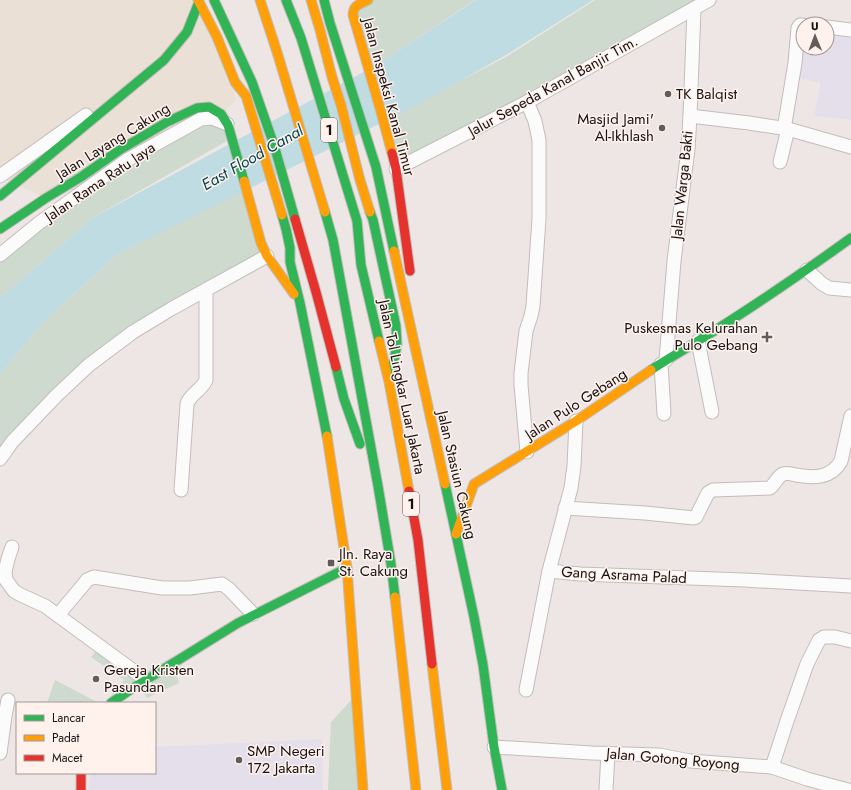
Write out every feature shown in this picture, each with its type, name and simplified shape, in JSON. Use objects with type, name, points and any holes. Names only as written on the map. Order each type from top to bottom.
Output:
[{"type":"main road","points":[[214,0],[252,82],[274,145],[316,292],[344,398],[354,429],[378,486]]},
{"type":"main road","name":"1","points":[[260,0],[333,240],[378,486],[390,564],[416,790]]},
{"type":"main road","name":"Jalan Tol Lingkar Luar Jakarta","points":[[286,0],[301,38],[358,222],[360,265],[390,382],[418,540],[447,790]]},
{"type":"main road","points":[[311,0],[341,105],[360,180],[373,220],[396,326],[397,345],[390,382]]},
{"type":"main road","name":"Jalan Stasiun Cakung","points":[[324,0],[382,191],[472,610],[502,790]]},
{"type":"main road","name":"Jalan Inspeksi Kanal Timur","points":[[368,0],[351,11],[396,169],[410,276],[406,306]]},
{"type":"main road","points":[[198,1],[218,40],[235,82],[246,96],[286,229],[290,248],[290,262],[300,303],[328,442],[347,568],[363,790]]},
{"type":"main road","name":"Jalan Layang Cakung","points":[[0,196],[164,60],[187,32],[198,1]]},
{"type":"main road","points":[[235,82],[235,94]]},
{"type":"main road","name":"Jalan Layang Cakung","points":[[0,228],[81,177],[118,151],[167,122],[197,108],[209,107],[221,114],[228,125],[261,243],[267,256],[300,303]]},
{"type":"main road","name":"Jalan Pulo Gebang","points":[[456,534],[468,498],[471,483],[527,452],[576,421],[663,362],[807,270],[851,238]]},
{"type":"main road","points":[[280,246],[282,252],[290,262]]},
{"type":"main road","points":[[443,474],[456,479]]},
{"type":"main road","points":[[113,702],[253,614],[347,568]]},
{"type":"main road","points":[[81,774],[81,790]]},
{"type":"street","name":"Jalur Sepeda Kanal Banjir Tim.","points":[[396,169],[528,102],[709,0]]},
{"type":"street","name":"Jalan Warga Bakti","points":[[664,414],[663,362],[688,150],[694,9]]},
{"type":"street","points":[[835,28],[851,30]]},
{"type":"street","points":[[780,162],[796,56]]},
{"type":"street","points":[[0,176],[164,60]]},
{"type":"street","points":[[527,452],[521,373],[526,331],[533,306],[539,219],[539,140],[528,102]]},
{"type":"street","points":[[690,116],[786,129],[851,147]]},
{"type":"street","name":"Jalan Rama Ratu Jaya","points":[[0,255],[45,219],[127,160],[201,118],[212,118],[228,125]]},
{"type":"street","points":[[0,459],[12,442],[57,394],[89,365],[133,332],[171,309],[267,256]]},
{"type":"street","points":[[807,270],[820,284],[829,288],[851,290]]},
{"type":"street","points":[[181,490],[187,404],[189,399],[206,380],[206,290]]},
{"type":"street","points":[[698,341],[712,412]]},
{"type":"street","points":[[565,508],[694,518],[696,517],[708,493],[713,490],[770,488],[783,474],[820,476],[834,470],[841,461],[851,416]]},
{"type":"street","name":"Gang Asrama Palad","points":[[576,421],[574,466],[570,488],[549,570],[580,574],[744,580],[851,586]]},
{"type":"street","points":[[12,547],[5,572],[6,580],[14,591],[21,596],[45,606],[146,680]]},
{"type":"street","points":[[526,690],[549,570]]},
{"type":"street","points":[[58,615],[84,584],[94,577],[162,588],[190,588],[222,584],[229,589],[253,614]]},
{"type":"street","points":[[772,767],[807,664],[819,640],[824,637],[835,637],[850,641]]},
{"type":"street","points":[[0,753],[8,700]]},
{"type":"street","name":"Jalan Gotong Royong","points":[[494,748],[658,755],[696,762],[772,767],[807,779],[848,790]]},
{"type":"street","points":[[606,790],[608,753]]},
{"type":"shaded area","points":[[0,0],[198,0],[235,82],[235,101],[221,114],[46,198],[0,177]]},
{"type":"shaded area","points":[[835,29],[851,31],[851,120],[814,116],[821,83],[798,78],[801,56],[835,56]]},
{"type":"shaded area","name":"SMP Negeri 172 Jakarta","points":[[322,739],[323,790],[88,790],[91,774],[156,774],[156,747]]},
{"type":"green space","points":[[368,0],[475,0],[369,69],[355,7]]},
{"type":"green space","points":[[595,0],[708,0],[396,169],[383,121],[506,57]]},
{"type":"green space","points":[[212,118],[232,138],[94,217],[0,298],[0,256],[69,201]]},
{"type":"green space","points":[[244,190],[267,256],[89,365],[0,459],[0,374],[43,322],[118,254]]},
{"type":"green space","points":[[98,649],[143,674],[172,657],[179,683],[147,698],[142,690],[106,702],[124,680],[91,657]]},
{"type":"green space","points":[[55,680],[97,702],[47,702]]},
{"type":"green space","points":[[357,694],[363,790],[328,790],[331,722]]},
{"type":"water","name":"East Flood Canal","points":[[476,0],[593,0],[506,55],[421,103],[118,254],[43,322],[0,374],[0,298],[94,217],[369,69]]},
{"type":"traffic: fast","points":[[214,0],[252,82],[274,145],[295,219]]},
{"type":"traffic: fast","points":[[286,0],[301,38],[357,221],[361,265],[379,341]]},
{"type":"traffic: fast","points":[[324,0],[376,167],[394,251]]},
{"type":"traffic: fast","points":[[0,196],[164,60],[187,32],[199,2]]},
{"type":"traffic: fast","points":[[0,229],[46,198],[81,177],[118,151],[167,122],[197,108],[209,107],[221,114],[228,125],[244,181]]},
{"type":"traffic: fast","points":[[325,212],[333,240],[378,486],[395,597]]},
{"type":"traffic: fast","points":[[370,212],[396,326],[397,345],[391,375]]},
{"type":"traffic: fast","points":[[282,215],[290,248],[290,262],[300,303],[327,436]]},
{"type":"traffic: fast","points":[[651,370],[756,304],[851,238]]},
{"type":"traffic: fast","points":[[336,367],[344,399],[360,444]]},
{"type":"traffic: fast","points":[[445,484],[483,665],[494,747],[502,790]]},
{"type":"traffic: fast","points":[[112,702],[238,623],[347,568]]},
{"type":"traffic: slow","points":[[198,0],[217,37],[235,82],[246,96],[282,215]]},
{"type":"traffic: slow","points":[[260,0],[325,212]]},
{"type":"traffic: slow","points":[[311,0],[370,212]]},
{"type":"traffic: slow","points":[[368,0],[356,7],[353,15],[392,153]]},
{"type":"traffic: slow","points":[[244,181],[261,243],[267,256],[294,294]]},
{"type":"traffic: slow","points":[[394,251],[445,484]]},
{"type":"traffic: slow","points":[[379,341],[389,382],[409,491]]},
{"type":"traffic: slow","points":[[456,534],[474,484],[576,421],[651,370]]},
{"type":"traffic: slow","points":[[327,436],[347,568],[363,790]]},
{"type":"traffic: slow","points":[[395,597],[416,790]]},
{"type":"traffic: slow","points":[[432,664],[447,790]]},
{"type":"traffic: jam","points":[[392,153],[396,169],[410,271]]},
{"type":"traffic: jam","points":[[295,219],[336,367]]},
{"type":"traffic: jam","points":[[409,491],[418,540],[432,664]]},
{"type":"traffic: jam","points":[[81,774],[81,790]]},
{"type":"place","name":"TK Balqist","points":[[668,94]]},
{"type":"place","name":"Masjid Jami' Al-Ikhlash","points":[[662,128]]},
{"type":"place","name":"Puskesmas Kelurahan Pulo Gebang","points":[[767,337]]},
{"type":"place","name":"Jln. Raya St. Cakung","points":[[331,563]]},
{"type":"place","name":"Gereja Kristen Pasundan","points":[[96,679]]},
{"type":"place","name":"SMP Negeri 172 Jakarta","points":[[239,760]]}]
